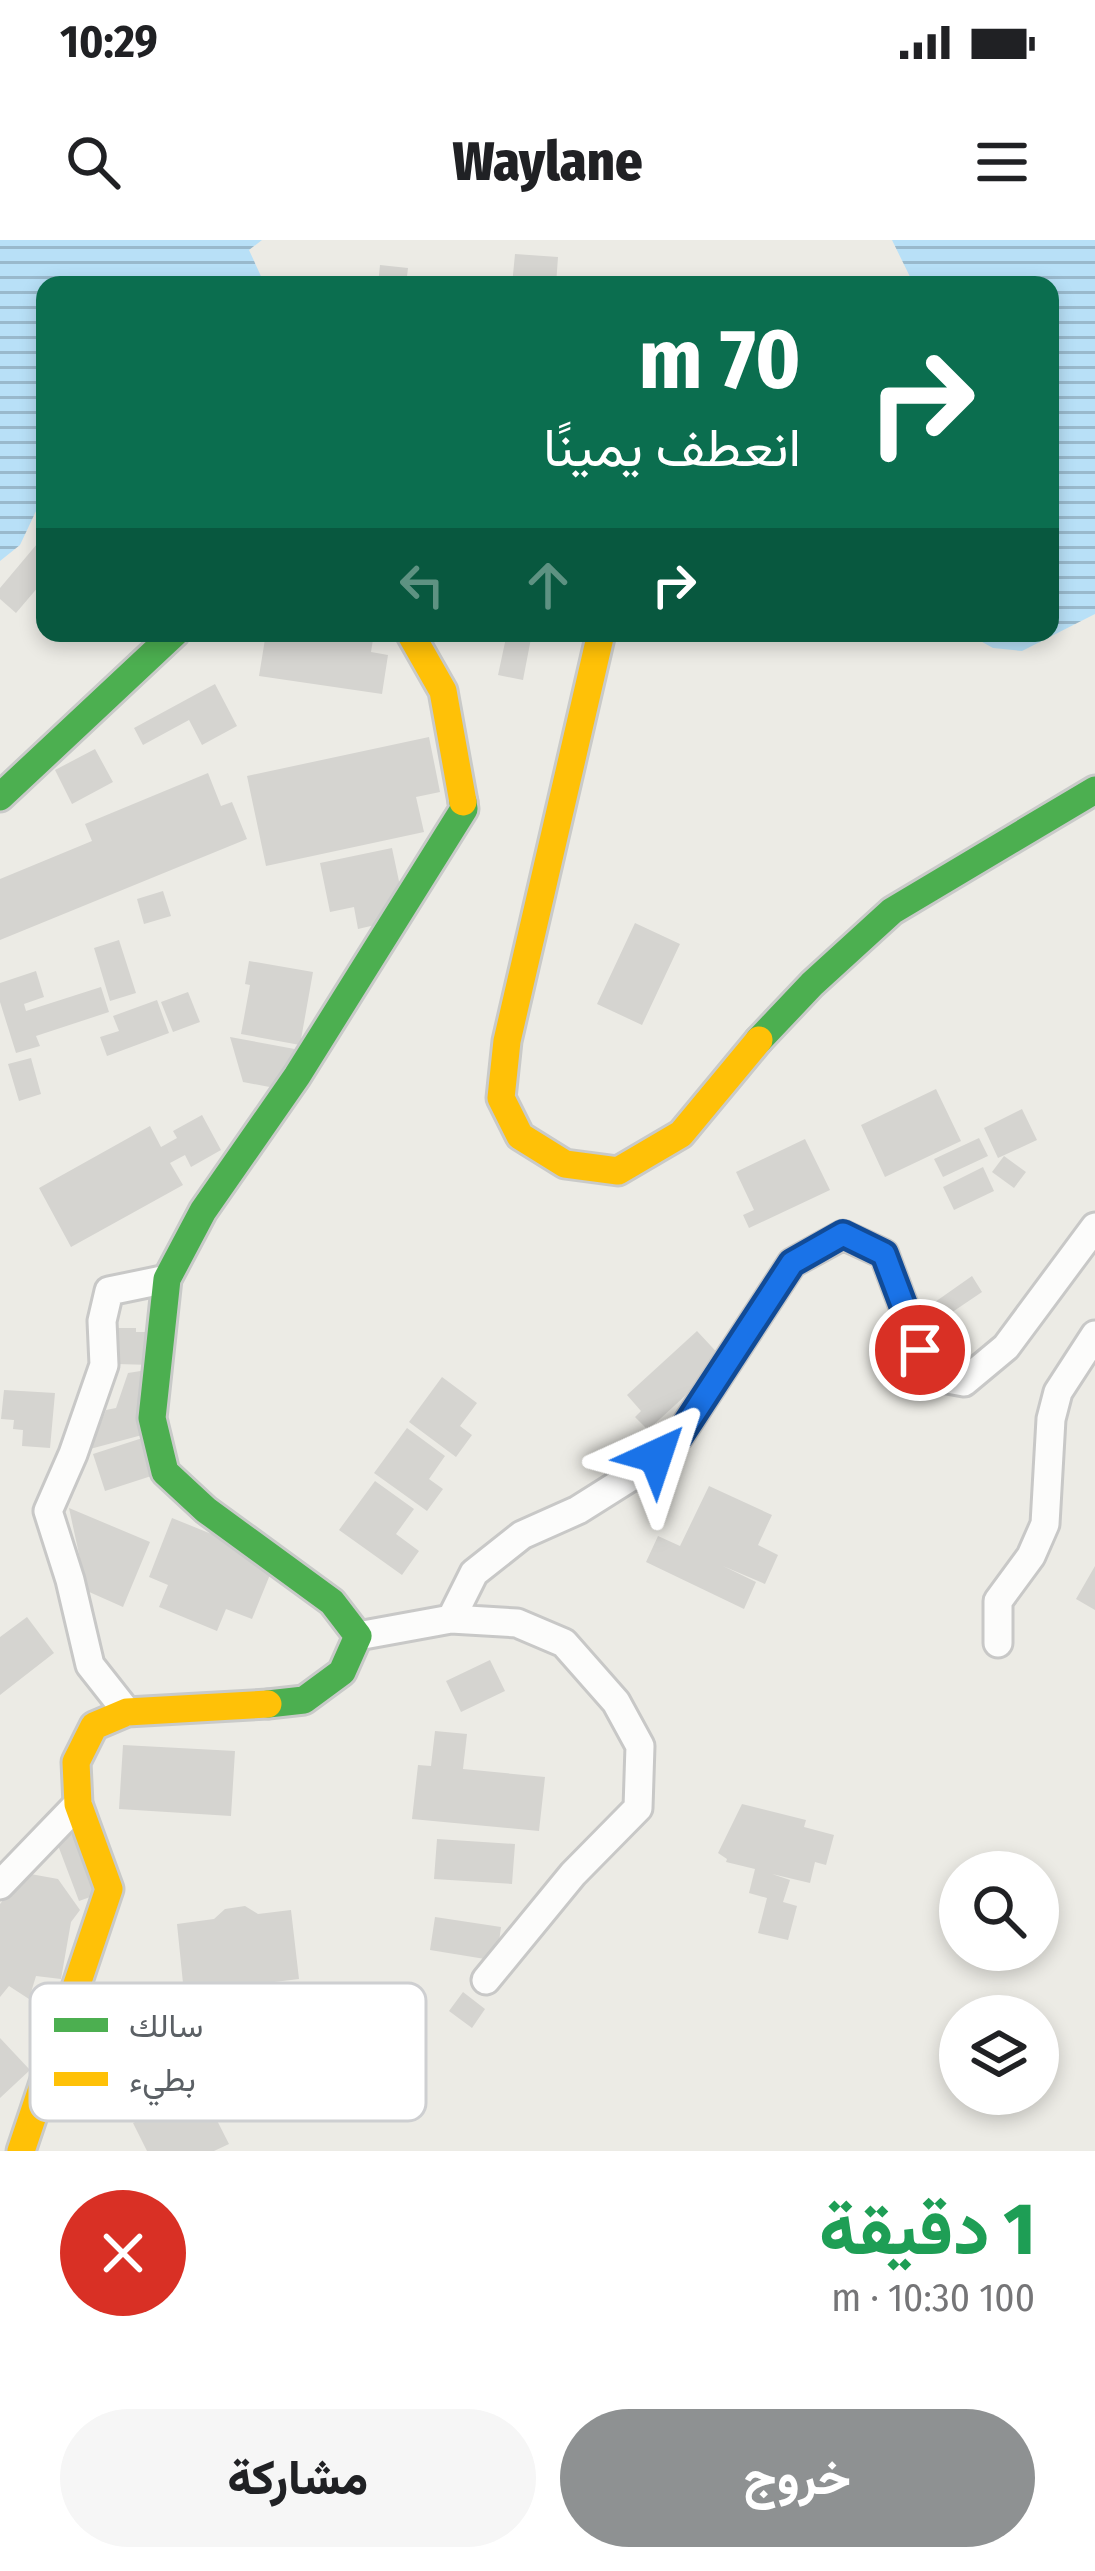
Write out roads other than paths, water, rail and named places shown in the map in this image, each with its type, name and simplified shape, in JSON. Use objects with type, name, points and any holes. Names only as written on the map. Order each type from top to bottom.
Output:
[{"type":"street","points":[[0,796],[165,642]]},
{"type":"street","points":[[358,1636],[332,1602],[206,1510],[165,1472],[152,1418],[167,1279],[203,1211],[297,1076],[464,809],[442,691],[415,642]]},
{"type":"street","points":[[600,642],[507,1041],[501,1099],[520,1136],[565,1164],[618,1171],[680,1135],[812,984],[892,911],[1095,790]]},
{"type":"street","points":[[451,1619],[474,1574],[522,1534],[578,1510],[632,1476],[679,1436],[792,1263],[843,1234],[884,1254],[920,1350],[936,1377],[964,1382],[1006,1347],[1094,1231]]},
{"type":"street","points":[[127,1712],[90,1665],[48,1511],[104,1365],[102,1321],[109,1292],[167,1279]]},
{"type":"street","points":[[998,1643],[998,1601],[1031,1556],[1045,1524],[1051,1418],[1058,1392],[1095,1336]]},
{"type":"street","points":[[358,1636],[451,1619],[517,1623],[564,1643],[616,1702],[640,1746],[638,1808],[573,1874],[486,1981]]},
{"type":"street","points":[[77,1983],[109,1889],[78,1804],[76,1762],[94,1726],[127,1712],[304,1700],[342,1672],[358,1636]]},
{"type":"street","points":[[0,1885],[78,1804]]},
{"type":"street","points":[[20,2151],[30,2121]]},
{"type":"water","points":[[0,240],[262,240],[249,250],[261,276],[36,276],[36,511],[20,545],[0,561]]},
{"type":"water","points":[[892,240],[1095,240],[1095,614],[1059,632],[1059,276],[910,276]]},
{"type":"water","points":[[982,642],[1040,642],[1022,651]]}]
